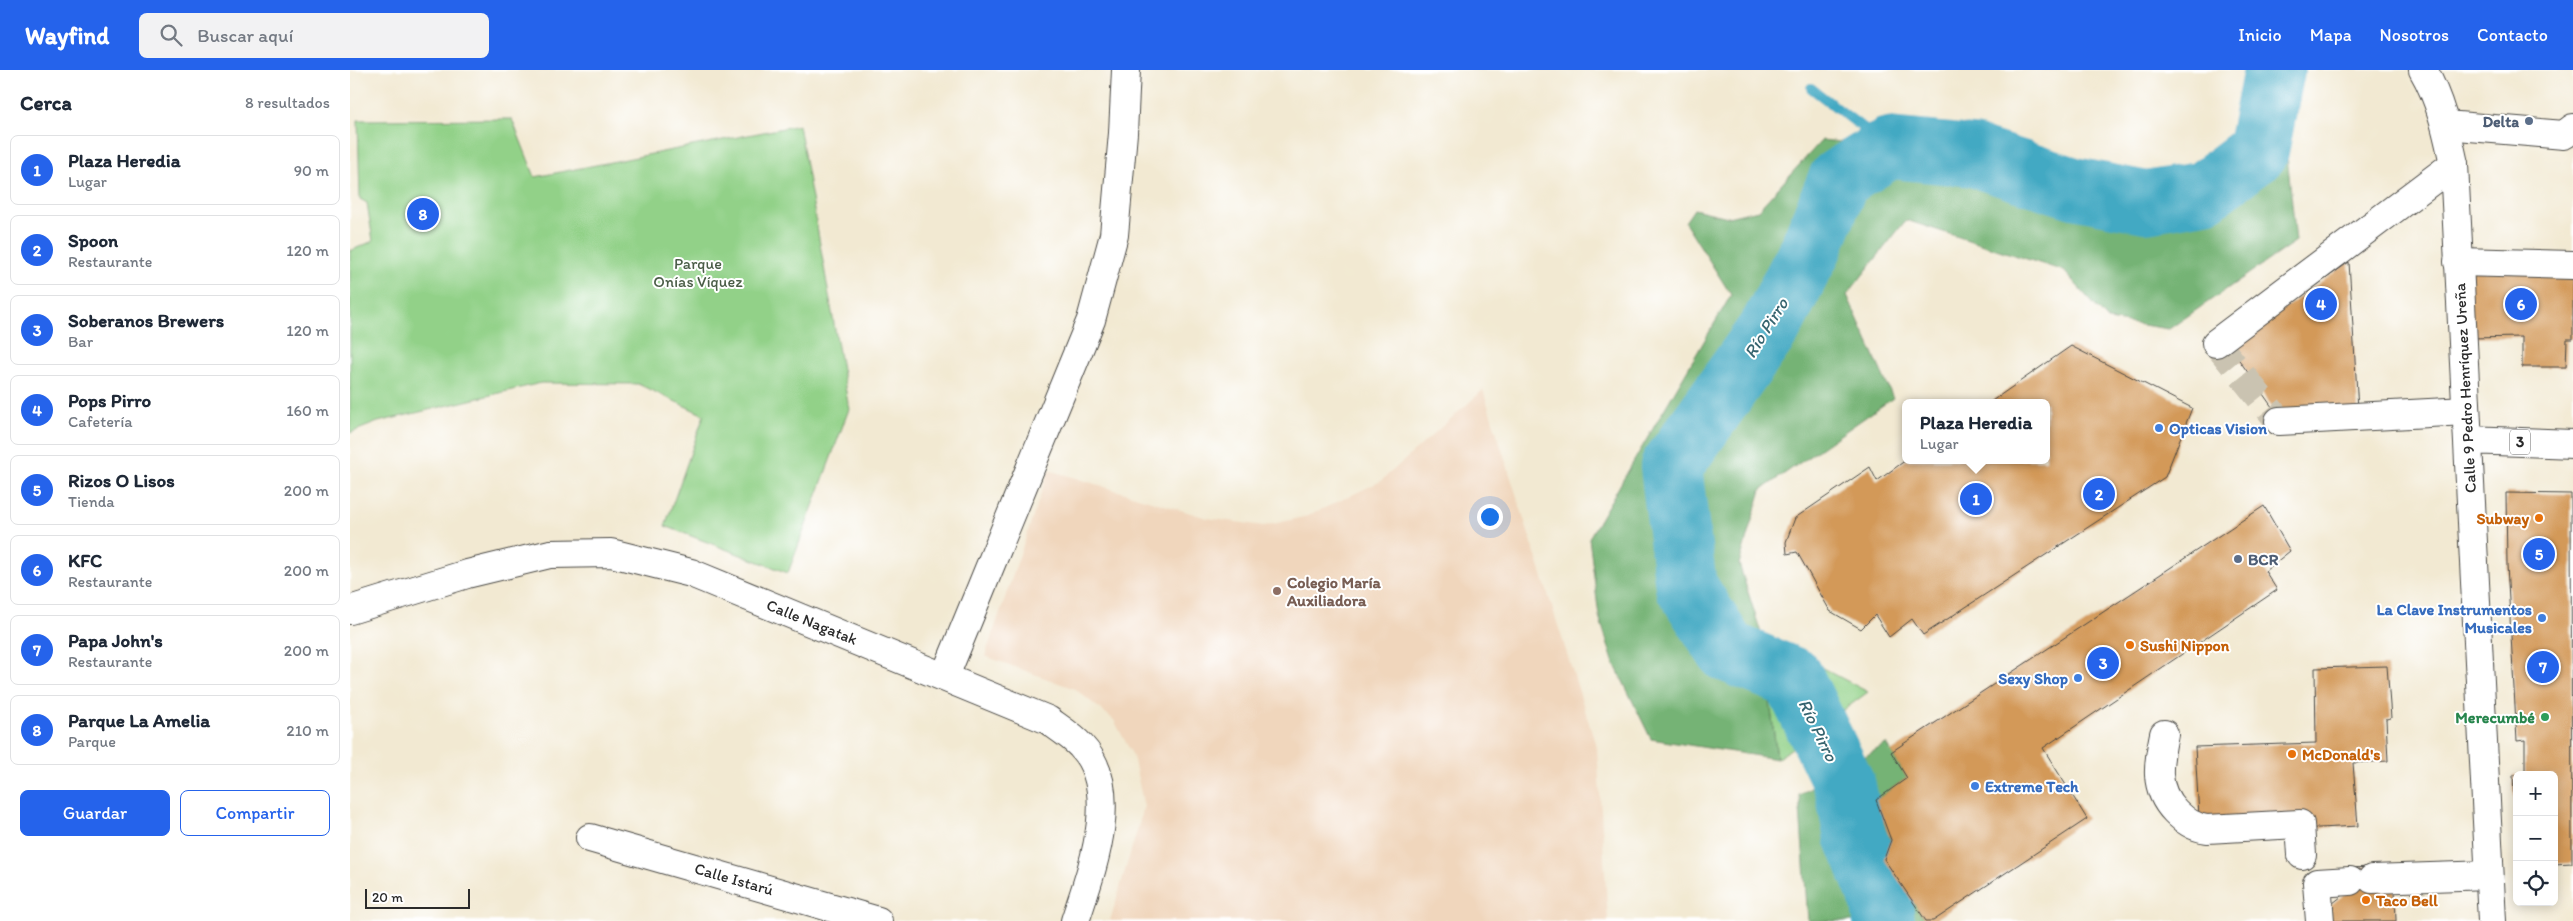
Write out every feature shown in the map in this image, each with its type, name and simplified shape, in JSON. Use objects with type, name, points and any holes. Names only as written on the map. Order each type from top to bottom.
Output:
[{"type":"street","points":[[945,676],[1091,320],[1114,235],[1123,133],[1126,70]]},
{"type":"street","name":"Calle 9 Pedro Henríquez Ureña","points":[[2428,75],[2446,125],[2454,164],[2492,921]]},
{"type":"street","points":[[2446,125],[2564,135],[2573,128]]},
{"type":"street","points":[[2216,343],[2454,164]]},
{"type":"street","points":[[2458,262],[2573,265]]},
{"type":"street","points":[[2279,421],[2466,411]]},
{"type":"street","name":"3","points":[[2468,440],[2573,444]]},
{"type":"street","name":"Calle Nagatak","points":[[350,610],[468,574],[550,554],[611,553],[691,573],[1048,720],[1082,746],[1097,771],[1102,806],[1099,846],[1075,921]]},
{"type":"street","points":[[2164,734],[2158,764],[2160,788],[2167,802],[2184,821],[2194,827],[2207,829],[2300,824],[2302,855]]},
{"type":"street","name":"Calle Istarú","points":[[590,838],[878,921]]},
{"type":"street","points":[[2320,921],[2317,883],[2490,875]]},
{"type":"shaded area","name":"Colegio María Auxiliadora","points":[[1483,390],[1597,748],[1608,921],[1110,921],[1144,807],[1133,756],[1114,720],[1075,689],[985,656],[1049,470],[1207,518],[1264,526],[1308,516],[1381,481]]},
{"type":"green space","points":[[2274,70],[2278,70],[2296,241],[2169,329],[2108,320],[2064,271],[1906,220],[1847,295],[1893,398],[1761,490],[1739,564],[1762,636],[1777,759],[1651,739],[1613,661],[1599,616],[1589,538],[1731,295],[1685,222],[1694,209],[1728,217],[1758,210],[1822,140],[1973,156],[2074,188],[2146,202],[2204,192],[2258,150]]},
{"type":"green space","name":"Parque Onías Víquez","points":[[512,119],[535,177],[799,125],[849,409],[788,573],[665,526],[704,415],[638,384],[541,383],[378,422],[350,433],[350,251],[373,241],[367,203],[360,199],[358,120]]},
{"type":"green space","points":[[1762,636],[1868,692],[1777,759]]},
{"type":"green space","points":[[1886,744],[1907,778],[1876,800],[1891,840],[1884,859],[1926,921],[1808,921],[1799,795]]},
{"type":"building","points":[[2349,262],[2358,409],[2277,414],[2230,347]]},
{"type":"building","points":[[2470,270],[2573,272],[2573,339],[2567,339],[2566,367],[2522,367],[2522,337],[2470,338]]},
{"type":"building","points":[[2071,346],[2192,408],[2165,477],[1923,635],[1912,619],[1889,637],[1875,615],[1861,629],[1830,611],[1797,552],[1787,554],[1786,542],[1795,518],[1870,467],[1877,481],[1902,463],[2050,464],[2050,399],[1995,399]]},
{"type":"building","points":[[2506,493],[2571,494],[2572,863],[2558,864],[2558,771],[2525,771],[2525,740],[2517,741],[2507,565]]},
{"type":"building","points":[[2264,506],[2290,551],[2265,571],[2277,590],[2043,748],[2087,819],[1933,921],[1926,921],[1884,859],[1891,840],[1876,800],[1907,778],[1891,752]]},
{"type":"building","name":"McDonald's","points":[[2387,666],[2391,718],[2386,719],[2388,761],[2353,763],[2358,826],[2200,834],[2195,747],[2316,743],[2315,668]]},
{"type":"building","name":"Taco Bell","points":[[2371,867],[2395,891],[2396,921],[2329,921],[2328,907],[2351,889],[2349,868]]},
{"type":"waterway","name":"Río Pirro","points":[[1884,921],[1882,902],[1854,833],[1845,786],[1793,678],[1727,651],[1686,586],[1671,467],[1771,326],[1811,248],[1839,179],[1889,148],[1973,156],[2074,188],[2146,202],[2204,192],[2258,151],[2274,70]]},
{"type":"waterway","points":[[1811,88],[1889,148]]},
{"type":"tunnel","points":[[2216,343],[2279,421]]},
{"type":"place","name":"Delta","points":[[2529,121]]},
{"type":"place","name":"Parque La Amelia","points":[[423,214]]},
{"type":"place","name":"Pops Pirro","points":[[2321,304]]},
{"type":"place","name":"KFC","points":[[2521,304]]},
{"type":"place","name":"Opticas Vision","points":[[2159,428]]},
{"type":"place","name":"Spoon","points":[[2099,494]]},
{"type":"place","name":"Plaza Heredia","points":[[1976,499]]},
{"type":"place","name":"Subway","points":[[2539,518]]},
{"type":"place","name":"Rizos O Lisos","points":[[2539,554]]},
{"type":"place","name":"BCR","points":[[2238,559]]},
{"type":"place","name":"Colegio María Auxiliadora","points":[[1277,591]]},
{"type":"place","name":"La Clave Instrumentos Musicales","points":[[2542,618]]},
{"type":"place","name":"Sushi Nippon","points":[[2130,645]]},
{"type":"place","name":"Soberanos Brewers","points":[[2103,663]]},
{"type":"place","name":"Papa John's","points":[[2543,667]]},
{"type":"place","name":"Sexy Shop","points":[[2078,678]]},
{"type":"place","name":"Merecumbé","points":[[2545,717]]},
{"type":"place","name":"McDonald's","points":[[2292,754]]},
{"type":"place","name":"Extreme Tech","points":[[1975,786]]},
{"type":"place","name":"Taco Bell","points":[[2366,900]]}]
